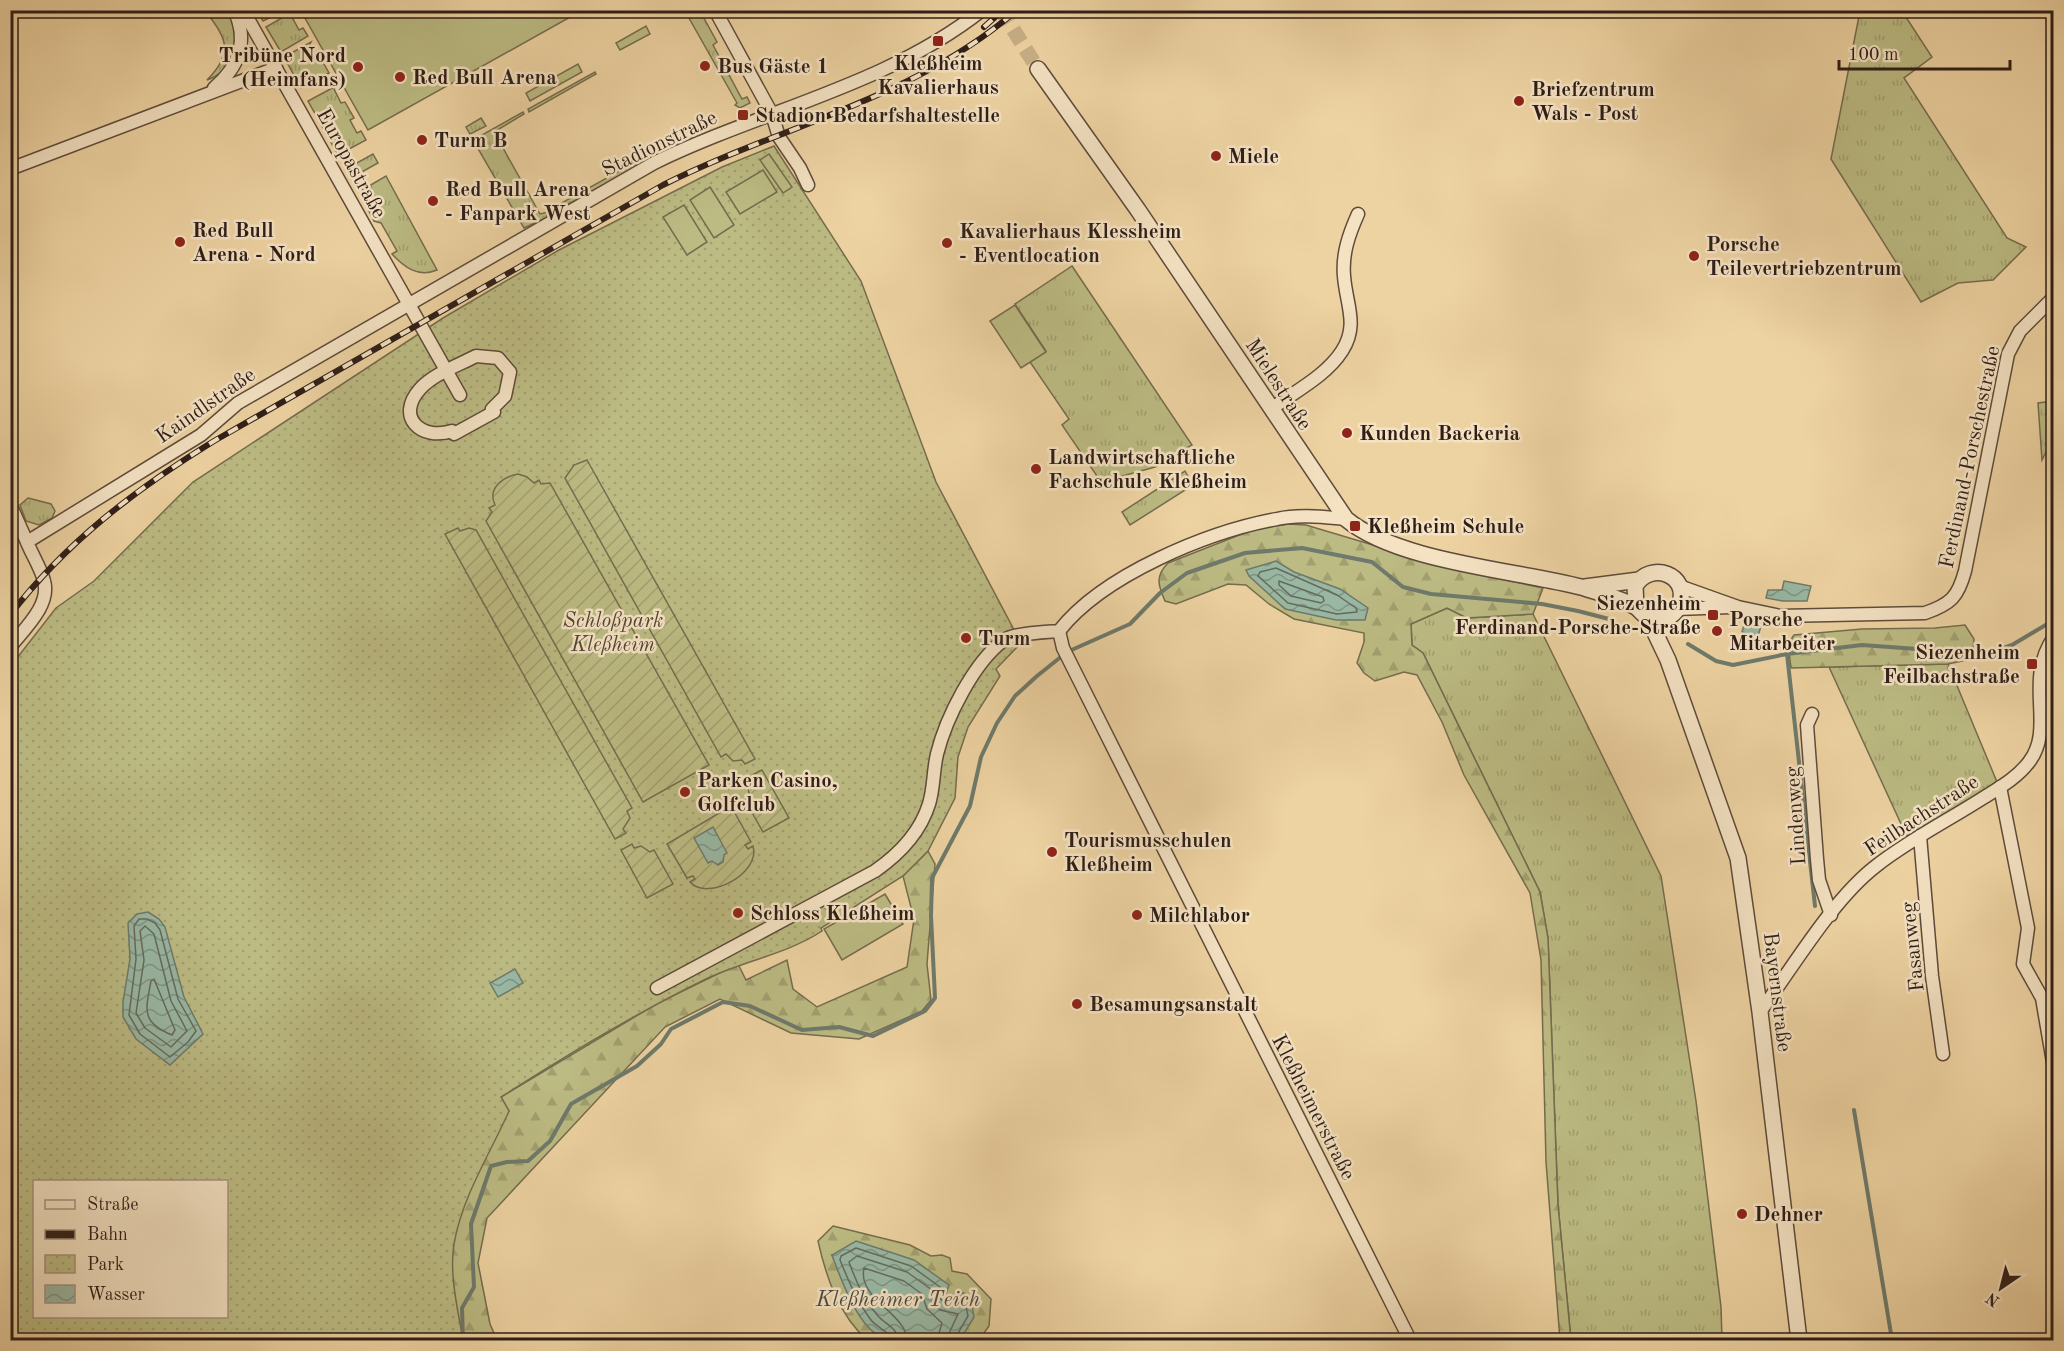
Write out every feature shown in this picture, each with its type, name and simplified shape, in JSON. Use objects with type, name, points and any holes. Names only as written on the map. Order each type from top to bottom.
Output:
[{"type":"street","points":[[211,91],[231,72],[240,53],[241,27],[234,10]]},
{"type":"street","name":"Europastraße","points":[[243,10],[408,304]]},
{"type":"street","points":[[715,10],[772,114],[779,137],[800,168],[808,185]]},
{"type":"street","name":"Stadionstraße","points":[[408,304],[654,164],[706,139],[862,79],[938,41],[982,10]]},
{"type":"street","points":[[10,169],[276,68]]},
{"type":"street","name":"Mielestraße","points":[[1038,69],[1138,210],[1346,519],[1376,538],[1434,556],[1581,587],[1636,607],[1648,618]]},
{"type":"street","points":[[1271,409],[1330,366],[1342,351],[1351,333],[1352,316],[1344,277],[1344,256],[1348,236],[1358,214]]},
{"type":"street","name":"Ferdinand-Porschestraße","points":[[1677,609],[1738,607],[1798,616],[1925,613],[1945,606],[1960,590],[1965,571],[2008,354],[2020,331],[2054,297]]},
{"type":"street","points":[[408,304],[460,396]]},
{"type":"street","name":"Kaindlstraße","points":[[27,542],[201,435],[248,397],[408,304]]},
{"type":"street","points":[[476,356],[498,358],[510,372],[506,396],[492,409],[494,412],[454,435],[452,431],[444,434],[423,432],[417,428],[411,416],[412,404],[421,387],[447,372],[476,356]]},
{"type":"street","points":[[10,504],[43,576],[45,593],[43,602],[10,646]]},
{"type":"street","points":[[657,988],[875,872],[909,842],[929,805],[937,754],[947,722],[982,664],[1006,639],[1059,631],[1074,612],[1134,570],[1215,537],[1277,519],[1304,516],[1346,519]]},
{"type":"street","name":"Mielestraße","points":[[1581,587],[1639,580],[1653,572],[1661,572],[1675,579],[1679,586]]},
{"type":"street","points":[[1636,607],[1634,593],[1639,580]]},
{"type":"street","points":[[1648,618],[1664,619],[1677,609],[1680,602],[1679,586]]},
{"type":"street","name":"Ferdinand-Porschestraße","points":[[1679,586],[1738,607]]},
{"type":"street","name":"Bayernstraße","points":[[1648,618],[1668,660],[1738,858],[1760,1012],[1799,1341]]},
{"type":"street","name":"Bayernstraße","points":[[1664,619],[1668,660]]},
{"type":"street","name":"Kleßheimerstraße","points":[[1059,631],[1063,648],[1216,958],[1410,1341]]},
{"type":"street","name":"Feilbachstraße","points":[[1760,1012],[1849,890],[1875,866],[2000,788],[2028,763],[2039,744],[2040,666],[2044,651],[2054,637]]},
{"type":"street","name":"Lindenweg","points":[[1812,714],[1807,725],[1818,870],[1831,915]]},
{"type":"street","points":[[2000,788],[2028,928],[2023,964],[2042,998],[2054,1068]]},
{"type":"street","name":"Fasanweg","points":[[1920,836],[1932,976],[1944,1054]]},
{"type":"green space","points":[[205,11],[229,11],[233,20],[236,41],[234,51],[224,69],[207,80],[221,61],[224,45],[218,29]]},
{"type":"green space","points":[[257,11],[283,11],[263,21]]},
{"type":"green space","points":[[294,11],[296,14],[292,17],[299,30],[303,28],[308,36],[281,52],[266,27]]},
{"type":"green space","name":"Red Bull Arena","points":[[301,11],[581,11],[368,130]]},
{"type":"green space","points":[[685,11],[700,11],[717,42],[713,45],[742,99],[747,97],[750,103],[740,108],[735,105],[737,103]]},
{"type":"green space","points":[[1860,11],[1902,11],[1932,57],[1904,78],[2007,238],[2026,247],[1993,280],[1958,283],[1921,302],[1831,159]]},
{"type":"green space","points":[[646,26],[650,34],[620,50],[616,43]]},
{"type":"green space","points":[[311,42],[309,46],[316,59],[320,57],[329,73],[301,88],[284,57]]},
{"type":"green space","points":[[578,64],[582,72],[530,101],[526,93]]},
{"type":"green space","points":[[595,72],[596,74],[529,112],[528,109]]},
{"type":"green space","points":[[336,86],[334,89],[341,103],[345,102],[354,118],[350,120],[357,133],[361,131],[366,140],[338,155],[308,101]]},
{"type":"green space","points":[[523,112],[524,114],[494,132],[540,214],[548,212],[546,218],[524,228],[473,140]]},
{"type":"green space","points":[[481,118],[486,126],[470,134],[466,127]]},
{"type":"green space","name":"Schloßpark Kleßheim","points":[[774,146],[861,281],[936,482],[1021,643],[996,669],[1000,676],[968,727],[958,757],[955,798],[928,851],[903,876],[821,928],[822,931],[781,951],[722,972],[681,991],[603,1034],[501,1097],[509,1111],[463,1209],[454,1244],[453,1280],[463,1340],[11,1340],[10,667],[56,608],[94,581],[193,482],[443,318],[559,250],[722,167]]},
{"type":"green space","points":[[373,154],[378,163],[351,178],[346,169]]},
{"type":"green space","points":[[769,154],[792,187],[783,193],[760,160]]},
{"type":"green space","points":[[641,159],[645,161],[560,209],[556,206]]},
{"type":"green space","points":[[763,170],[777,192],[740,214],[726,192]]},
{"type":"green space","points":[[386,176],[437,270],[418,272],[401,263],[392,254],[397,251],[381,223],[374,221],[365,203],[367,199],[362,190]]},
{"type":"green space","points":[[710,187],[734,225],[714,238],[690,200]]},
{"type":"green space","points":[[684,205],[707,242],[687,255],[663,217]]},
{"type":"green space","points":[[1072,266],[1192,445],[1155,467],[1101,482],[1062,425],[1069,419],[1030,362],[1046,351],[1015,304]]},
{"type":"green space","points":[[1015,305],[1046,352],[1021,368],[990,321]]},
{"type":"green space","points":[[2045,402],[2053,411],[2053,438],[2042,460],[2038,403]]},
{"type":"green space","points":[[587,460],[755,759],[745,764],[742,760],[733,761],[726,754],[721,757],[565,478],[574,465]]},
{"type":"green space","points":[[1185,471],[1193,485],[1130,525],[1122,512]]},
{"type":"green space","points":[[518,474],[534,483],[539,480],[541,484],[550,483],[709,765],[643,802],[486,521],[492,512],[489,508],[495,505],[493,493],[498,484]]},
{"type":"green space","points":[[28,498],[51,504],[55,511],[52,518],[39,525],[26,521],[20,505]]},
{"type":"green space","points":[[1288,524],[1306,525],[1450,568],[1543,588],[1533,614],[1467,618],[1447,608],[1411,624],[1412,645],[1423,653],[1540,892],[1548,938],[1558,1205],[1571,1340],[1560,1340],[1546,1162],[1541,960],[1530,893],[1464,775],[1442,722],[1417,675],[1404,672],[1375,681],[1364,673],[1357,663],[1364,642],[1364,633],[1294,619],[1269,604],[1246,585],[1228,584],[1176,604],[1165,601],[1161,590],[1159,577],[1168,563],[1252,530]]},
{"type":"green space","points":[[458,528],[460,531],[469,528],[476,530],[632,808],[627,811],[630,818],[623,829],[626,833],[615,839],[445,534]]},
{"type":"green space","points":[[1447,608],[1467,618],[1533,614],[1661,876],[1696,1101],[1721,1307],[1722,1340],[1571,1340],[1558,1205],[1548,938],[1540,892],[1423,653],[1412,645],[1411,624]]},
{"type":"green space","points":[[1965,625],[1974,639],[1972,659],[1948,664],[1791,668],[1788,644],[1794,635],[1862,629],[1935,628]]},
{"type":"green space","points":[[2053,649],[2053,695],[2051,683],[2044,677],[2048,656]]},
{"type":"green space","points":[[1948,664],[1997,782],[1907,837],[1829,667]]},
{"type":"green space","points":[[762,770],[789,818],[763,832],[745,800],[750,797],[748,789],[753,781],[750,776]]},
{"type":"green space","points":[[731,806],[751,842],[745,845],[748,849],[753,846],[753,856],[749,866],[741,875],[720,887],[709,889],[698,887],[690,882],[695,879],[693,876],[687,878],[667,844]]},
{"type":"green space","points":[[632,844],[634,848],[641,846],[650,852],[654,850],[673,884],[647,898],[621,850]]},
{"type":"green space","points":[[928,851],[935,864],[927,964],[931,1000],[922,1011],[859,1039],[791,1033],[720,999],[665,1027],[487,1218],[478,1263],[490,1324],[497,1340],[377,1340],[509,1111],[501,1097],[658,1003],[738,964],[746,980],[787,960],[793,989],[817,1007],[907,967],[914,919],[903,876]]},
{"type":"green space","points":[[885,894],[903,924],[842,960],[824,929]]},
{"type":"green space","points":[[833,1226],[910,1245],[931,1256],[942,1255],[950,1258],[952,1271],[967,1274],[991,1299],[989,1326],[979,1340],[955,1340],[962,1337],[950,1301],[945,1296],[832,1255],[847,1292],[859,1312],[887,1340],[867,1340],[841,1307],[825,1268],[818,1241]]},
{"type":"water","points":[[1276,561],[1294,572],[1340,589],[1368,608],[1365,620],[1336,620],[1285,609],[1249,576],[1246,570]]},
{"type":"water","points":[[1784,581],[1811,586],[1807,601],[1766,598],[1768,590],[1782,590]]},
{"type":"water","points":[[1745,622],[1761,626],[1758,636],[1742,632]]},
{"type":"water","points":[[713,827],[727,853],[724,855],[723,862],[718,865],[712,861],[708,863],[694,838]]},
{"type":"water","points":[[148,912],[159,919],[165,927],[184,997],[203,1034],[170,1065],[136,1039],[123,1017],[130,959],[128,923],[137,914]]},
{"type":"water","points":[[515,969],[523,983],[498,997],[490,983]]},
{"type":"water","name":"Kleßheimer Teich","points":[[856,1241],[914,1260],[949,1285],[945,1296],[950,1300],[963,1293],[971,1299],[974,1317],[962,1337],[955,1340],[898,1341],[879,1336],[870,1328],[853,1305],[832,1255]]},
{"type":"waterway","points":[[463,1340],[462,1308],[474,1287],[471,1224],[491,1166],[507,1162],[528,1161],[550,1141],[571,1104],[637,1066],[661,1044],[671,1029],[723,1002],[750,1006],[802,1030],[839,1027],[873,1036],[925,1011],[935,998],[931,916],[932,878],[970,806],[981,757],[997,723],[1015,696],[1067,652],[1130,624],[1160,593],[1187,573],[1245,553],[1302,548],[1372,562],[1403,587],[1431,594],[1542,604],[1578,611],[1609,619],[1629,631]]},
{"type":"waterway","points":[[1688,644],[1716,661],[1733,665],[1787,654],[1862,645],[1986,654],[2012,645],[2054,620]]},
{"type":"waterway","points":[[1787,654],[1815,906]]},
{"type":"waterway","points":[[1854,1110],[1892,1340]]},
{"type":"tunnel","points":[[1001,10],[1038,69]]},
{"type":"railway","points":[[984,27],[1003,10]]},
{"type":"railway","points":[[10,615],[55,564],[104,519],[157,478],[214,441],[663,185],[753,145],[891,89],[935,67],[977,41],[1017,10]]},
{"type":"place","name":"Kleßheim Kavalierhaus","points":[[938,41]]},
{"type":"place","name":"Bus Gäste 1","points":[[705,66]]},
{"type":"place","name":"Tribüne Nord (Heimfans)","points":[[358,67]]},
{"type":"place","name":"Red Bull Arena","points":[[400,77]]},
{"type":"place","name":"Briefzentrum Wals - Post","points":[[1519,101]]},
{"type":"place","name":"Stadion Bedarfshaltestelle","points":[[743,115]]},
{"type":"place","name":"Turm B","points":[[422,140]]},
{"type":"place","name":"Miele","points":[[1216,156]]},
{"type":"place","name":"Red Bull Arena - Fanpark West","points":[[433,201]]},
{"type":"place","name":"Red Bull Arena - Nord","points":[[180,242]]},
{"type":"place","name":"Kavalierhaus Klessheim - Eventlocation","points":[[947,243]]},
{"type":"place","name":"Porsche Teilevertriebzentrum","points":[[1694,256]]},
{"type":"place","name":"Kunden Backeria","points":[[1347,433]]},
{"type":"place","name":"Landwirtschaftliche Fachschule Kleßheim","points":[[1036,469]]},
{"type":"place","name":"Kleßheim Schule","points":[[1355,526]]},
{"type":"place","name":"Siezenheim Ferdinand-Porsche-Straße","points":[[1713,615]]},
{"type":"place","name":"Porsche Mitarbeiter","points":[[1717,631]]},
{"type":"place","name":"Turm","points":[[966,638]]},
{"type":"place","name":"Siezenheim Feilbachstraße","points":[[2032,664]]},
{"type":"place","name":"Parken Casino, Golfclub","points":[[685,792]]},
{"type":"place","name":"Tourismusschulen Kleßheim","points":[[1052,852]]},
{"type":"place","name":"Schloss Kleßheim","points":[[738,913]]},
{"type":"place","name":"Milchlabor","points":[[1137,915]]},
{"type":"place","name":"Besamungsanstalt","points":[[1077,1004]]},
{"type":"place","name":"Dehner","points":[[1742,1214]]}]
